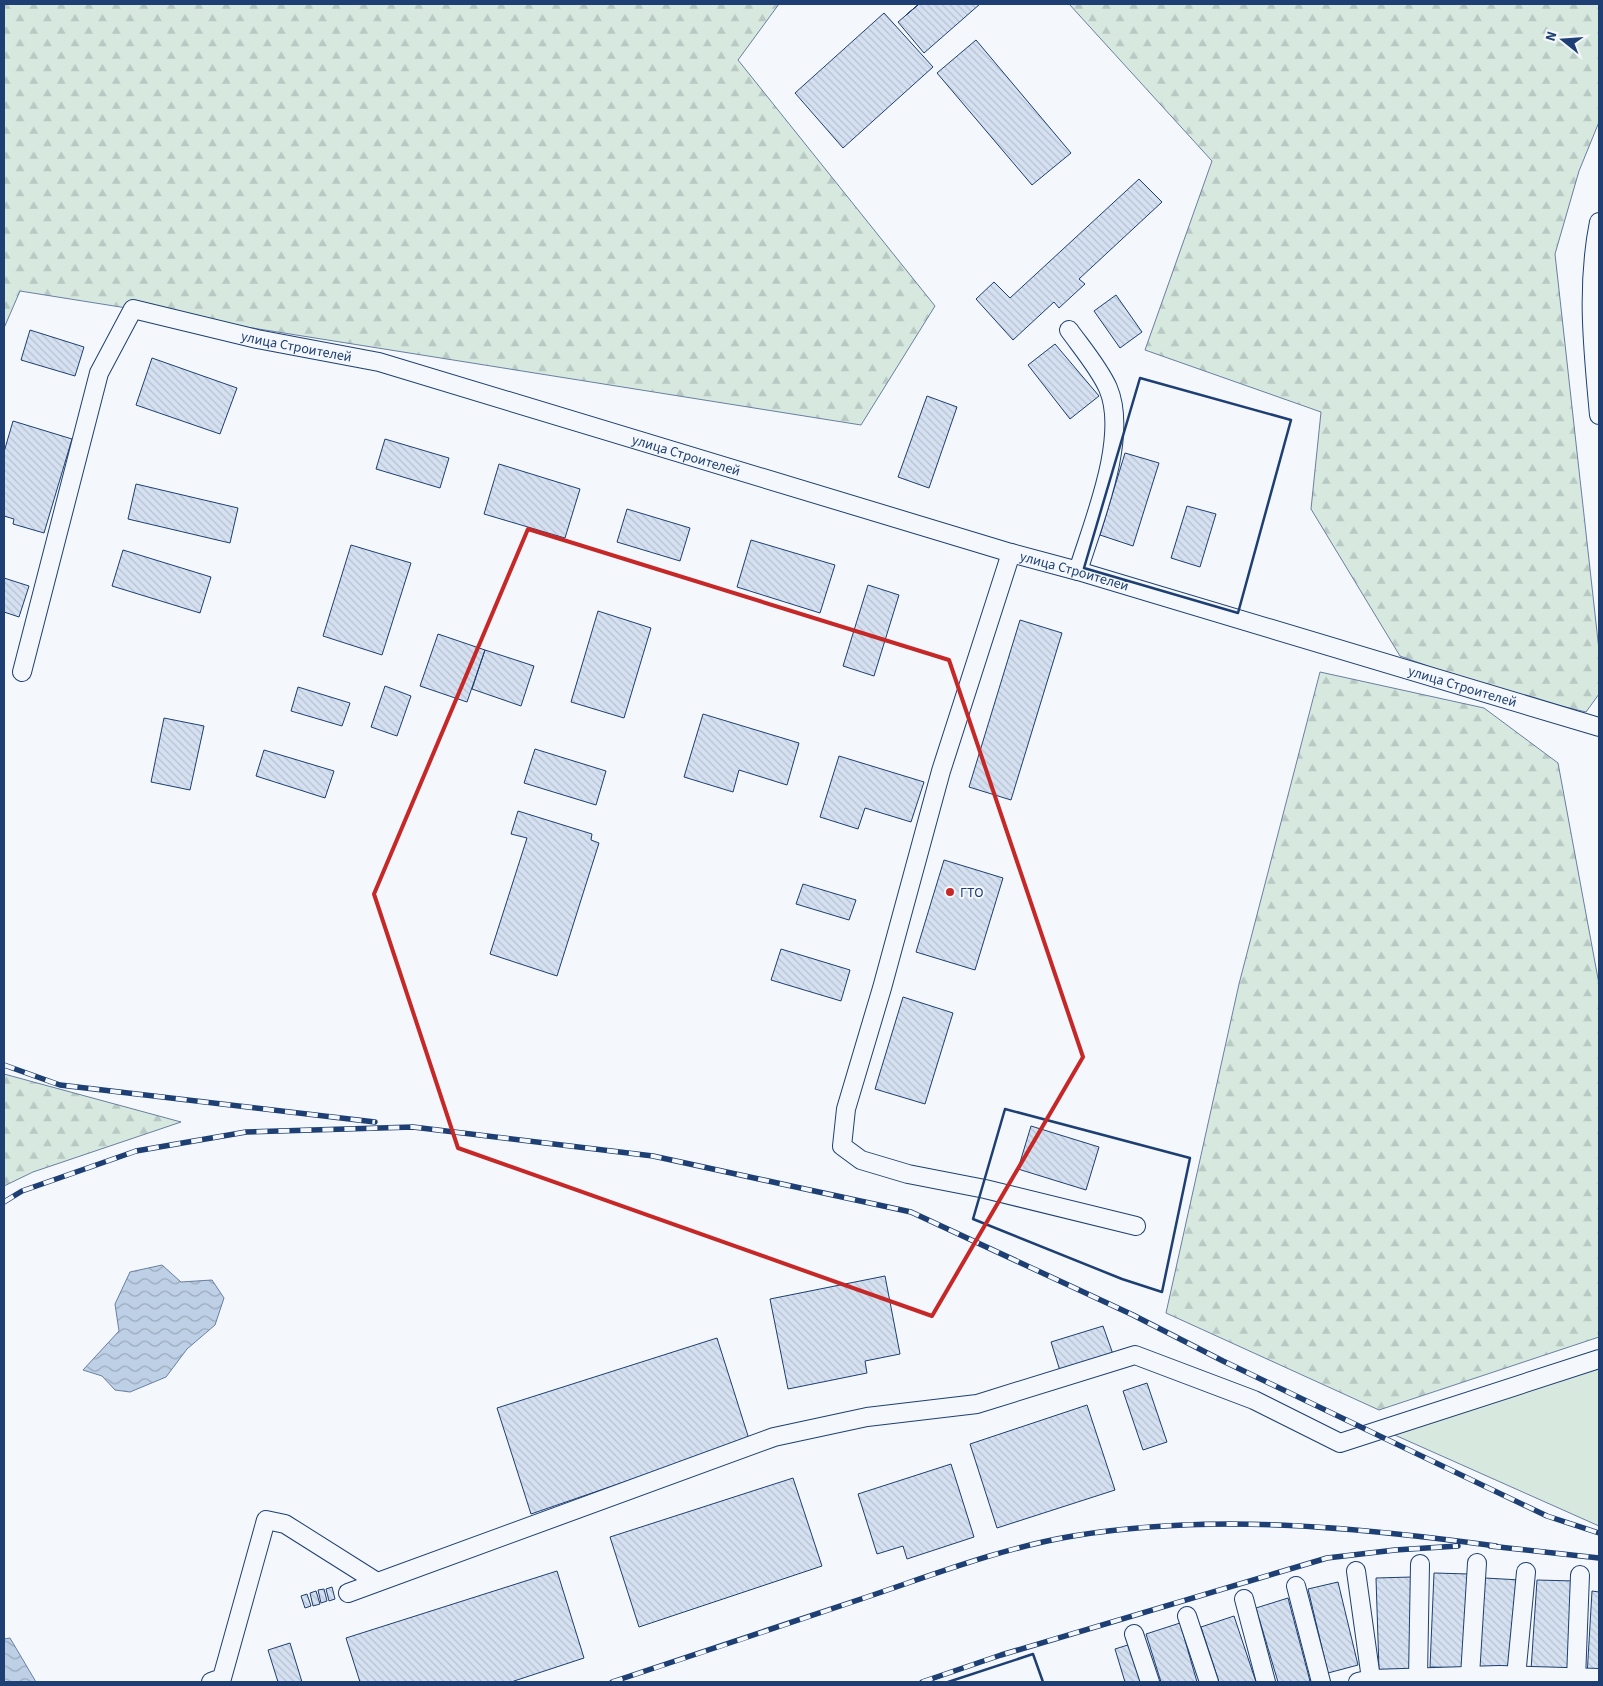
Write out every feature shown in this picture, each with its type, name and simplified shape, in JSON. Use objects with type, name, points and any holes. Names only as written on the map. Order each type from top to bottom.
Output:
[{"type":"street","points":[[1599,222],[1593,254],[1590,316],[1599,415]]},
{"type":"street","name":"улица Строителей","points":[[22,672],[99,373],[133,309],[256,338],[379,362],[1011,553],[1078,571],[1599,727]]},
{"type":"street","points":[[1070,330],[1108,387],[1114,415],[1112,457],[1078,571]]},
{"type":"street","points":[[1011,553],[939,780],[882,988],[846,1109],[842,1146],[861,1160],[908,1174],[984,1189],[1136,1226]]},
{"type":"street","points":[[348,1593],[774,1437],[867,1417],[977,1404],[1136,1355],[1254,1400],[1340,1442],[1599,1359]]},
{"type":"street","points":[[211,1682],[222,1678],[266,1520],[285,1524],[377,1582]]},
{"type":"street","points":[[1470,1676],[1476,1563]]},
{"type":"street","points":[[1418,1678],[1420,1564]]},
{"type":"street","points":[[1356,1571],[1364,1681],[1470,1676],[1558,1679],[1599,1678]]},
{"type":"street","points":[[1505,1678],[1526,1572]]},
{"type":"street","points":[[1576,1678],[1580,1575]]},
{"type":"street","points":[[1296,1586],[1321,1682]]},
{"type":"street","points":[[1244,1599],[1266,1682]]},
{"type":"street","points":[[1186,1616],[1209,1682]]},
{"type":"street","points":[[1134,1634],[1150,1682]]},
{"type":"highlighted area","points":[[528,529],[949,660],[1083,1057],[932,1316],[458,1148],[374,894]]},
{"type":"green space","points":[[4,4],[779,4],[738,60],[935,306],[861,425],[20,291],[4,328]]},
{"type":"green space","points":[[1069,4],[1599,4],[1599,122],[1579,171],[1555,254],[1599,650],[1599,694],[1586,712],[1498,691],[1400,656],[1311,509],[1321,412],[1145,350],[1212,161]]},
{"type":"green space","points":[[1320,672],[1484,708],[1558,763],[1599,984],[1599,1337],[1379,1410],[1166,1313],[1239,984]]},
{"type":"green space","points":[[4,1074],[181,1122],[33,1172],[4,1186]]},
{"type":"green space","points":[[1599,1367],[1599,1526],[1388,1432]]},
{"type":"water","points":[[162,1265],[181,1282],[212,1280],[224,1298],[215,1325],[187,1349],[166,1377],[130,1392],[115,1390],[102,1376],[83,1370],[119,1331],[115,1304],[130,1272]]},
{"type":"water","points":[[10,1638],[36,1682],[4,1682],[4,1639]]},
{"type":"building","points":[[919,4],[980,4],[924,53],[898,22]]},
{"type":"building","points":[[884,13],[933,67],[843,148],[795,93]]},
{"type":"building","points":[[976,40],[1071,153],[1032,185],[937,73]]},
{"type":"building","points":[[1139,179],[1162,202],[1079,279],[1085,284],[1059,308],[1054,302],[1013,340],[976,299],[994,282],[1010,298]]},
{"type":"building","points":[[1116,295],[1142,332],[1120,348],[1094,311]]},
{"type":"building","points":[[30,330],[84,347],[75,376],[21,360]]},
{"type":"building","points":[[1055,344],[1099,396],[1070,419],[1028,365]]},
{"type":"building","points":[[152,358],[237,388],[220,434],[136,405]]},
{"type":"building","points":[[927,396],[957,407],[929,488],[898,477]]},
{"type":"building","points":[[13,421],[72,439],[44,533],[13,524],[14,519],[4,516],[4,452]]},
{"type":"building","points":[[385,439],[449,458],[440,488],[376,469]]},
{"type":"building","points":[[1125,453],[1159,463],[1133,546],[1100,535]]},
{"type":"building","points":[[499,464],[580,489],[565,538],[484,514]]},
{"type":"building","points":[[136,484],[238,508],[230,543],[128,519]]},
{"type":"building","points":[[1187,506],[1216,514],[1200,567],[1171,558]]},
{"type":"building","points":[[627,509],[690,528],[680,561],[617,542]]},
{"type":"building","points":[[751,540],[835,565],[820,613],[737,587]]},
{"type":"building","points":[[351,545],[411,563],[382,655],[323,636]]},
{"type":"building","points":[[123,550],[211,577],[200,613],[112,586]]},
{"type":"building","points":[[4,578],[29,586],[19,617],[4,612]]},
{"type":"building","points":[[868,585],[899,595],[874,676],[843,666]]},
{"type":"building","points":[[598,611],[651,628],[624,718],[571,702]]},
{"type":"building","points":[[1020,620],[1062,633],[1011,800],[969,787]]},
{"type":"building","points":[[438,634],[485,650],[467,702],[420,686]]},
{"type":"building","points":[[485,650],[534,666],[521,706],[472,689]]},
{"type":"building","points":[[385,686],[411,696],[397,736],[371,727]]},
{"type":"building","points":[[298,687],[350,703],[342,726],[291,711]]},
{"type":"building","points":[[703,714],[799,743],[787,785],[739,770],[733,792],[684,777]]},
{"type":"building","points":[[164,718],[204,726],[190,790],[151,782]]},
{"type":"building","points":[[535,749],[606,771],[596,805],[524,783]]},
{"type":"building","points":[[264,750],[334,771],[325,798],[256,776]]},
{"type":"building","points":[[839,756],[924,782],[911,822],[865,808],[858,829],[820,817]]},
{"type":"building","points":[[518,811],[592,834],[591,840],[599,843],[557,976],[490,954],[527,838],[511,834]]},
{"type":"building","points":[[944,860],[1003,878],[975,970],[916,952]]},
{"type":"building","points":[[803,884],[856,900],[849,920],[796,904]]},
{"type":"building","points":[[781,949],[850,970],[841,1001],[771,980]]},
{"type":"building","points":[[903,997],[953,1013],[925,1104],[875,1089]]},
{"type":"building","points":[[1031,1126],[1099,1147],[1086,1190],[1018,1169]]},
{"type":"building","points":[[885,1276],[900,1354],[865,1361],[867,1373],[788,1389],[770,1299]]},
{"type":"building","points":[[1103,1326],[1114,1357],[1061,1374],[1051,1342]]},
{"type":"building","points":[[717,1338],[749,1439],[531,1514],[497,1408]]},
{"type":"building","points":[[1147,1383],[1167,1442],[1143,1450],[1123,1391]]},
{"type":"building","points":[[1087,1405],[1115,1490],[997,1528],[970,1444]]},
{"type":"building","points":[[951,1464],[974,1537],[907,1559],[903,1546],[877,1554],[858,1494]]},
{"type":"building","points":[[793,1478],[822,1566],[639,1627],[610,1537]]},
{"type":"building","points":[[557,1571],[584,1658],[511,1682],[360,1682],[346,1638]]},
{"type":"building","points":[[1434,1573],[1469,1574],[1466,1668],[1430,1667]]},
{"type":"building","points":[[1412,1577],[1414,1669],[1379,1670],[1376,1578]]},
{"type":"building","points":[[1485,1578],[1520,1580],[1514,1671],[1479,1669]]},
{"type":"building","points":[[1537,1580],[1574,1581],[1569,1672],[1531,1670]]},
{"type":"building","points":[[1338,1582],[1358,1665],[1328,1673],[1308,1589]]},
{"type":"building","points":[[332,1587],[335,1599],[329,1601],[326,1589]]},
{"type":"building","points":[[324,1589],[327,1601],[321,1603],[318,1590]]},
{"type":"building","points":[[316,1591],[320,1604],[313,1606],[310,1593]]},
{"type":"building","points":[[1592,1591],[1599,1592],[1599,1677],[1587,1676]]},
{"type":"building","points":[[307,1594],[311,1606],[305,1608],[301,1596]]},
{"type":"building","points":[[1288,1598],[1310,1681],[1306,1682],[1278,1682],[1256,1608]]},
{"type":"building","points":[[1234,1616],[1256,1682],[1219,1682],[1201,1627]]},
{"type":"building","points":[[1180,1623],[1197,1682],[1161,1682],[1146,1634]]},
{"type":"building","points":[[290,1643],[302,1682],[278,1682],[268,1650]]},
{"type":"building","points":[[1131,1644],[1142,1682],[1125,1682],[1115,1649]]},
{"type":"railway","points":[[4,1065],[60,1085],[375,1122]]},
{"type":"railway","points":[[4,1202],[22,1191],[136,1151],[246,1132],[413,1127],[653,1156],[911,1212],[1133,1315],[1223,1361],[1547,1516],[1599,1533]]},
{"type":"railway","points":[[612,1682],[969,1562],[1020,1547],[1073,1536],[1179,1525],[1284,1525],[1390,1533],[1496,1546]]},
{"type":"railway","points":[[922,1682],[1001,1655],[1327,1558],[1395,1550],[1458,1546]]},
{"type":"railway","points":[[1490,1546],[1599,1558]]},
{"type":"wall","points":[[1140,378],[1291,420],[1238,613],[1084,568],[1140,378]]},
{"type":"wall","points":[[1005,1109],[1190,1158],[1162,1292],[1122,1279],[973,1219],[1005,1109]]},
{"type":"wall","points":[[948,1682],[1033,1654],[1043,1682]]},
{"type":"place","name":"ГТО","points":[[950,892]]}]
